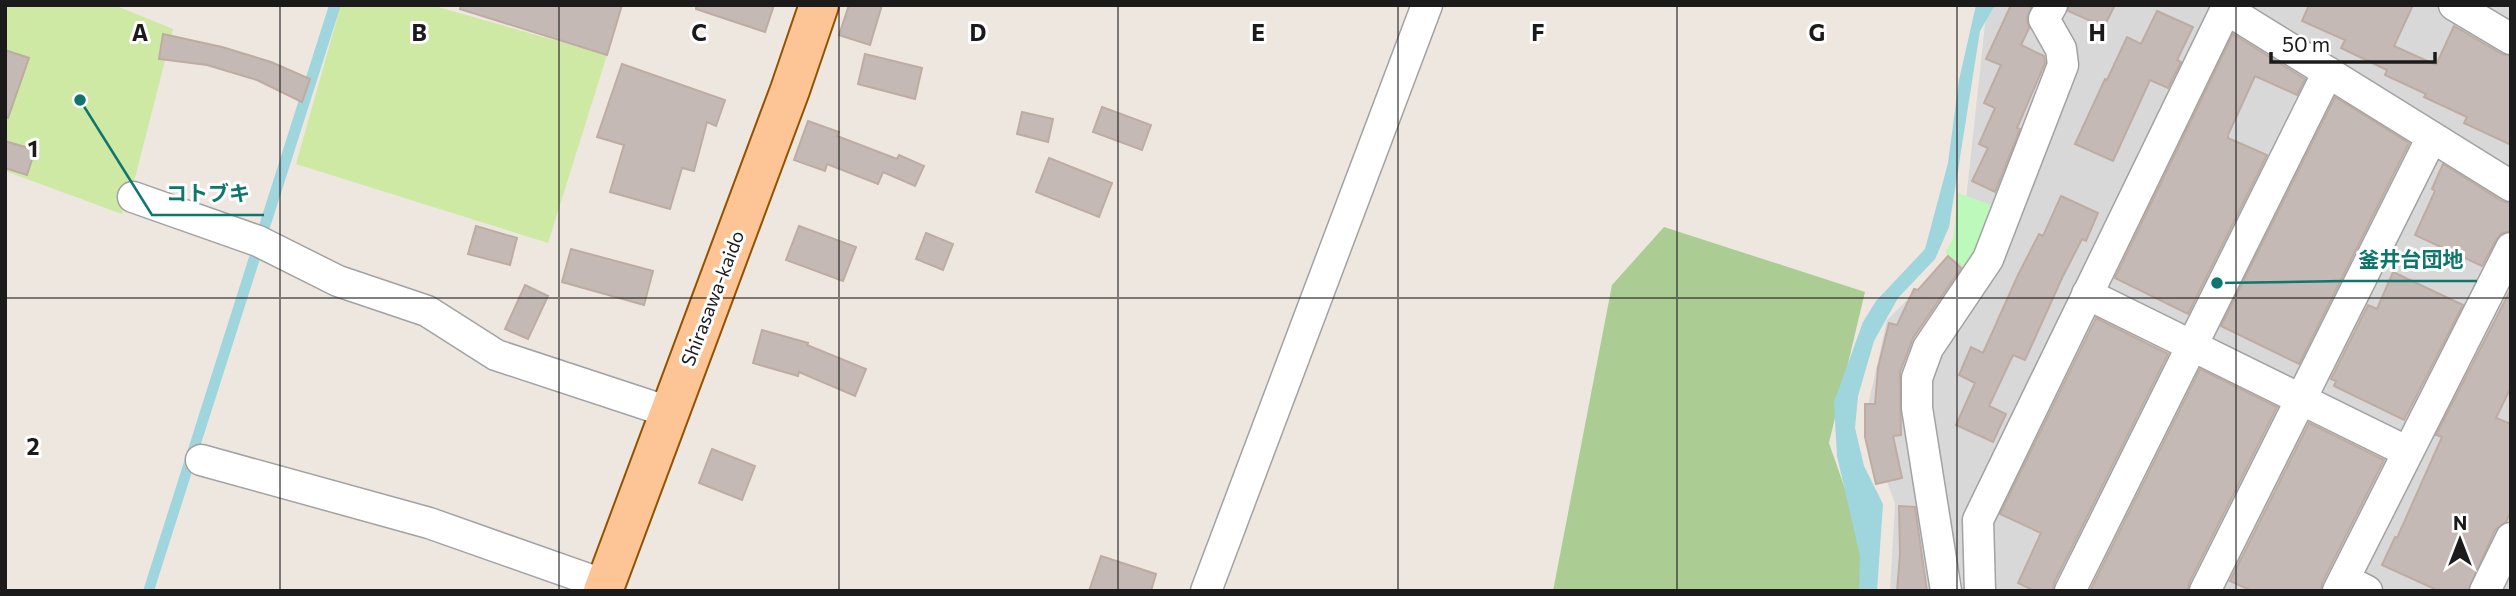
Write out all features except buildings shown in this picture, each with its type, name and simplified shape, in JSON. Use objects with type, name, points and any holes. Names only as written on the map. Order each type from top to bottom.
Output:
[{"type":"main road","name":"Shirasawa-kaido","points":[[604,588],[790,90],[819,5]]},
{"type":"street","points":[[1206,591],[1427,5]]},
{"type":"street","points":[[1946,591],[1917,408],[1917,378],[1928,348],[1988,258],[2063,65],[2061,49],[2044,19],[2052,5]]},
{"type":"street","points":[[2455,5],[2511,38]]},
{"type":"street","points":[[1980,591],[1978,520],[2226,9],[2511,186]]},
{"type":"street","points":[[2070,591],[2328,72]]},
{"type":"street","points":[[2205,591],[2432,137]]},
{"type":"street","points":[[133,197],[258,241],[338,281],[427,311],[496,355],[669,412]]},
{"type":"street","points":[[2350,587],[2408,452],[2511,248]]},
{"type":"street","points":[[2087,294],[2408,452]]},
{"type":"street","points":[[201,460],[429,523],[604,588]]},
{"type":"street","points":[[1931,506],[1954,520],[1969,591]]},
{"type":"street","points":[[2485,591],[2511,538]]},
{"type":"shaded area","points":[[1992,5],[2511,5],[2511,591],[1890,591],[1895,504],[1865,419],[1887,320],[1961,246],[1986,15]]},
{"type":"green space","points":[[5,5],[114,5],[173,29],[136,174],[122,214],[5,171]]},
{"type":"green space","points":[[341,5],[431,5],[607,55],[548,243],[296,164]]},
{"type":"green space","points":[[1958,193],[1998,207],[1971,272],[1945,252],[1953,239]]},
{"type":"green space","points":[[1664,227],[1865,292],[1829,443],[1874,572],[1871,591],[1553,591],[1612,285]]},
{"type":"water","points":[[329,5],[341,5],[154,591],[143,591]]},
{"type":"water","points":[[1976,5],[1995,5],[1980,31],[1949,227],[1935,259],[1898,298],[1874,341],[1858,396],[1855,428],[1864,466],[1883,504],[1877,591],[1859,591],[1860,556],[1837,456],[1834,402],[1863,322],[1876,301],[1925,249],[1948,163],[1959,80]]},
{"type":"place","name":"コトブキ","points":[[80,100]]},
{"type":"place","name":"釜井台団地","points":[[2217,283]]}]
